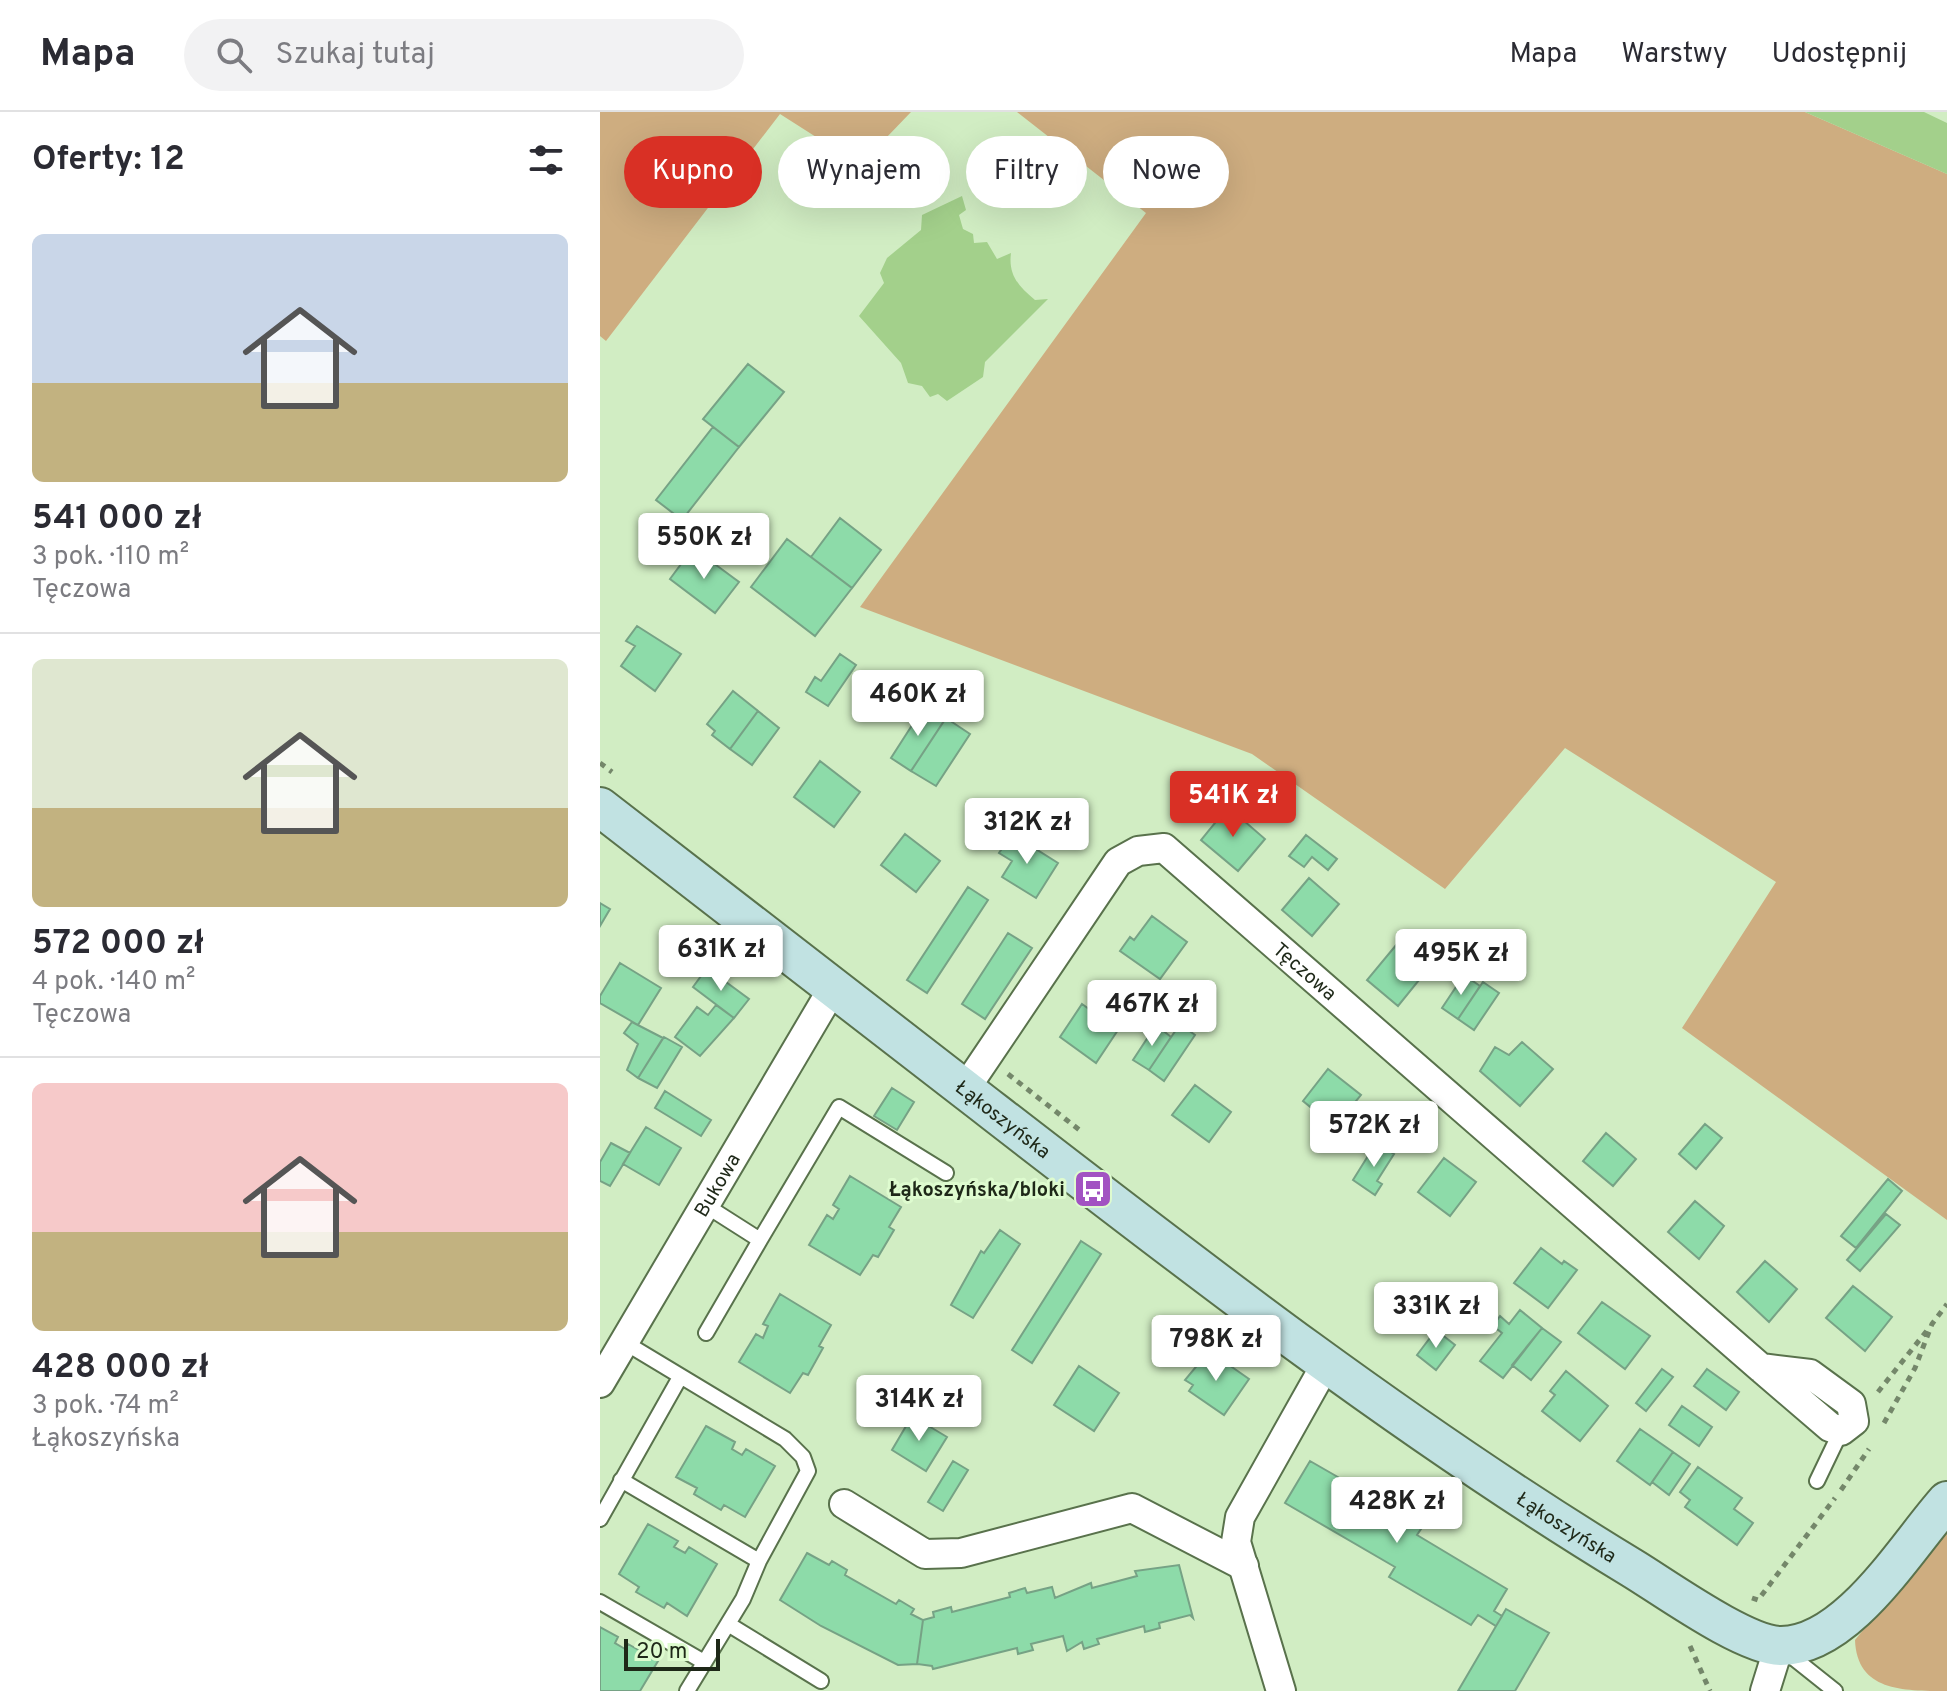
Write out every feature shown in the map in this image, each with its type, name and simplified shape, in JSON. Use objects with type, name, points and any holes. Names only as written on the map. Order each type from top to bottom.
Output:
[{"type":"street","name":"Łąkoszyńska","points":[[600,807],[1326,1364],[1557,1522],[1727,1625],[1779,1646]]},
{"type":"street","name":"Tęczowa","points":[[965,1089],[1118,862],[1138,851],[1164,848],[1830,1427],[1847,1423]]},
{"type":"street","name":"Bukowa","points":[[600,1383],[833,988]]},
{"type":"street","points":[[1281,1691],[1236,1542],[1240,1517],[1326,1364]]},
{"type":"street","points":[[1765,1691],[1779,1646],[1817,1639],[1851,1616],[1947,1501]]},
{"type":"street","points":[[844,1504],[925,1554],[961,1553],[1132,1508],[1244,1566]]},
{"type":"lane","points":[[706,1333],[839,1107],[946,1173]]},
{"type":"lane","points":[[705,1205],[760,1240]]},
{"type":"lane","points":[[624,1342],[679,1379],[785,1439],[803,1457],[808,1471],[728,1624],[687,1691]]},
{"type":"lane","points":[[600,1519],[679,1379]]},
{"type":"lane","points":[[1817,1481],[1847,1423]]},
{"type":"lane","points":[[621,1480],[759,1561]]},
{"type":"lane","points":[[600,1602],[704,1662]]},
{"type":"lane","points":[[728,1624],[821,1681]]},
{"type":"lane","points":[[1779,1646],[1835,1691]]},
{"type":"path","points":[[1847,1423],[1861,1413],[1932,1324]]},
{"type":"shaded area","points":[[600,112],[911,112],[888,136],[815,136],[780,114],[762,137],[624,136],[624,208],[708,208],[606,341],[600,336]]},
{"type":"shaded area","points":[[1017,112],[1805,112],[1947,174],[1947,1220],[1682,1028],[1776,882],[1565,748],[1445,889],[1252,754],[860,607],[1146,213],[1140,208],[1229,208],[1229,136],[1103,136],[1103,179],[1087,167],[1087,136],[1048,136]]},
{"type":"shaded area","points":[[1805,112],[1924,112],[1947,123],[1947,174]]},
{"type":"shaded area","points":[[962,196],[966,210],[959,215],[963,229],[973,234],[974,243],[987,242],[997,259],[1011,253],[1011,268],[1020,285],[1035,300],[1048,299],[985,362],[983,377],[947,401],[938,394],[930,397],[922,386],[908,383],[901,363],[859,316],[884,283],[880,273],[887,258],[921,230],[922,215],[937,208],[950,208],[950,202]]},
{"type":"shaded area","points":[[1947,1527],[1947,1691],[1885,1685],[1873,1679],[1864,1669],[1855,1640]]},
{"type":"building","points":[[748,364],[784,392],[739,447],[703,419]]},
{"type":"building","points":[[713,427],[739,447],[682,520],[656,500]]},
{"type":"building","points":[[840,518],[881,550],[852,588],[811,557]]},
{"type":"building","points":[[787,539],[852,588],[815,636],[751,587]]},
{"type":"building","points":[[693,548],[739,582],[715,613],[670,579]]},
{"type":"building","points":[[637,626],[681,654],[655,691],[621,666],[635,646],[626,641]]},
{"type":"building","points":[[840,654],[856,665],[828,706],[806,692],[815,677],[821,681]]},
{"type":"building","points":[[733,691],[758,711],[730,749],[712,735],[715,731],[707,724]]},
{"type":"building","points":[[925,705],[946,718],[911,771],[891,758]]},
{"type":"building","points":[[758,711],[779,728],[752,765],[730,749]]},
{"type":"building","points":[[946,718],[970,734],[936,786],[911,771]]},
{"type":"building","points":[[820,761],[860,792],[834,827],[794,797]]},
{"type":"building","points":[[1228,807],[1265,839],[1238,871],[1201,840]]},
{"type":"building","points":[[905,834],[940,861],[916,892],[881,865]]},
{"type":"building","points":[[1012,834],[1058,863],[1036,898],[1002,877],[1012,861],[999,853]]},
{"type":"building","points":[[1306,835],[1337,859],[1328,870],[1312,857],[1304,867],[1289,856]]},
{"type":"building","points":[[1309,878],[1339,904],[1312,936],[1282,910]]},
{"type":"building","points":[[968,887],[988,900],[927,993],[907,980]]},
{"type":"building","points":[[600,903],[610,909],[600,926]]},
{"type":"building","points":[[1152,916],[1187,942],[1160,979],[1120,951],[1130,937],[1134,940]]},
{"type":"building","points":[[1008,933],[1032,948],[985,1019],[962,1004]]},
{"type":"building","points":[[1397,944],[1428,969],[1398,1006],[1367,980]]},
{"type":"building","points":[[620,963],[661,988],[638,1025],[600,1003],[600,996]]},
{"type":"building","points":[[707,968],[749,999],[734,1018],[693,987]]},
{"type":"building","points":[[1464,975],[1480,986],[1458,1019],[1442,1008]]},
{"type":"building","points":[[1483,982],[1499,993],[1474,1030],[1458,1019]]},
{"type":"building","points":[[1082,1004],[1118,1030],[1096,1063],[1060,1037]]},
{"type":"building","points":[[716,1005],[734,1018],[700,1056],[675,1037],[697,1007],[708,1015]]},
{"type":"building","points":[[632,1022],[663,1038],[638,1078],[627,1070],[638,1044],[624,1033]]},
{"type":"building","points":[[1180,1024],[1195,1035],[1164,1081],[1149,1070]]},
{"type":"building","points":[[1156,1025],[1171,1037],[1149,1070],[1133,1060]]},
{"type":"building","points":[[664,1037],[682,1047],[657,1088],[638,1078]]},
{"type":"building","points":[[1522,1042],[1553,1069],[1520,1106],[1480,1071],[1495,1047],[1509,1055]]},
{"type":"building","points":[[1328,1069],[1361,1095],[1335,1127],[1303,1101]]},
{"type":"building","points":[[1195,1085],[1231,1112],[1209,1142],[1172,1115]]},
{"type":"building","points":[[892,1088],[914,1102],[897,1130],[874,1116]]},
{"type":"building","points":[[665,1091],[711,1120],[701,1136],[655,1108]]},
{"type":"building","points":[[1705,1124],[1722,1138],[1696,1169],[1679,1154]]},
{"type":"building","points":[[646,1127],[681,1148],[659,1185],[623,1164]]},
{"type":"building","points":[[1606,1133],[1636,1159],[1613,1186],[1583,1161]]},
{"type":"building","points":[[611,1143],[630,1153],[610,1186],[600,1181],[600,1162]]},
{"type":"building","points":[[1376,1143],[1394,1154],[1377,1181],[1382,1184],[1375,1195],[1353,1180]]},
{"type":"building","points":[[1444,1158],[1476,1182],[1450,1216],[1418,1192]]},
{"type":"building","points":[[850,1176],[901,1207],[889,1227],[894,1230],[878,1257],[873,1255],[860,1275],[809,1245],[827,1215],[833,1219],[839,1209],[833,1205]]},
{"type":"building","points":[[1888,1179],[1902,1191],[1856,1248],[1841,1236]]},
{"type":"building","points":[[1695,1201],[1724,1226],[1699,1259],[1668,1232]]},
{"type":"building","points":[[1886,1214],[1900,1225],[1860,1271],[1847,1260]]},
{"type":"building","points":[[1000,1230],[1020,1244],[973,1318],[951,1305],[981,1251],[984,1253]]},
{"type":"building","points":[[1081,1241],[1101,1254],[1032,1363],[1012,1350]]},
{"type":"building","points":[[1541,1248],[1562,1264],[1564,1261],[1577,1270],[1548,1308],[1514,1283]]},
{"type":"building","points":[[1765,1261],[1797,1289],[1769,1322],[1737,1292]]},
{"type":"building","points":[[1853,1286],[1892,1317],[1865,1351],[1826,1318]]},
{"type":"building","points":[[780,1294],[831,1325],[808,1375],[803,1373],[790,1393],[739,1362],[756,1334],[763,1338],[768,1326],[763,1324]]},
{"type":"building","points":[[1602,1302],[1650,1336],[1625,1369],[1578,1333]]},
{"type":"building","points":[[1520,1310],[1542,1328],[1503,1378],[1480,1361],[1502,1333],[1493,1326],[1500,1316],[1509,1324]]},
{"type":"building","points":[[1542,1328],[1561,1342],[1531,1380],[1512,1365]]},
{"type":"building","points":[[1436,1330],[1455,1345],[1436,1370],[1417,1355]]},
{"type":"building","points":[[1209,1351],[1249,1379],[1224,1415],[1189,1391],[1193,1385],[1185,1380]]},
{"type":"building","points":[[1079,1366],[1119,1393],[1094,1431],[1054,1405]]},
{"type":"building","points":[[1662,1369],[1673,1377],[1646,1411],[1636,1403]]},
{"type":"building","points":[[1707,1369],[1739,1392],[1726,1410],[1694,1386]]},
{"type":"building","points":[[1566,1371],[1608,1406],[1580,1441],[1542,1411],[1555,1395],[1550,1391]]},
{"type":"building","points":[[1682,1406],[1712,1427],[1699,1446],[1669,1425]]},
{"type":"building","points":[[912,1416],[947,1437],[926,1471],[892,1450]]},
{"type":"building","points":[[706,1426],[735,1442],[732,1449],[742,1455],[746,1449],[775,1466],[745,1517],[724,1505],[721,1510],[694,1494],[697,1488],[676,1477]]},
{"type":"building","points":[[1640,1429],[1673,1452],[1650,1485],[1617,1461]]},
{"type":"building","points":[[1673,1452],[1690,1464],[1669,1495],[1652,1482]]},
{"type":"building","points":[[953,1461],[968,1470],[943,1511],[928,1502]]},
{"type":"building","points":[[1310,1461],[1423,1526],[1417,1535],[1507,1589],[1494,1611],[1502,1616],[1496,1626],[1478,1615],[1471,1625],[1389,1577],[1395,1567],[1285,1503]]},
{"type":"building","points":[[1698,1467],[1742,1498],[1734,1509],[1753,1523],[1737,1545],[1685,1507],[1690,1500],[1680,1492]]},
{"type":"building","points":[[648,1524],[678,1541],[674,1547],[685,1553],[689,1547],[717,1564],[687,1616],[667,1603],[664,1608],[636,1592],[639,1587],[619,1574]]},
{"type":"building","points":[[807,1553],[829,1565],[832,1561],[847,1570],[845,1575],[896,1604],[899,1600],[914,1609],[911,1614],[923,1620],[917,1664],[898,1665],[821,1626],[780,1600]]},
{"type":"building","points":[[1179,1565],[1193,1618],[1190,1615],[1159,1623],[1160,1628],[1145,1632],[1144,1626],[1097,1639],[1099,1644],[1084,1649],[1082,1642],[1067,1651],[1063,1636],[1031,1644],[1033,1650],[1018,1654],[1017,1648],[933,1669],[932,1666],[917,1664],[923,1620],[934,1617],[933,1612],[951,1607],[952,1612],[1010,1597],[1009,1593],[1025,1588],[1027,1593],[1052,1587],[1055,1598],[1091,1583],[1092,1588],[1137,1576],[1135,1571]]},
{"type":"building","points":[[1506,1609],[1549,1633],[1515,1691],[1458,1691]]},
{"type":"building","points":[[600,1627],[618,1637],[615,1643],[625,1649],[628,1644],[658,1661],[640,1691],[600,1691]]},
{"type":"place","name":"Łąkoszyńska/bloki","points":[[1093,1189]]}]
